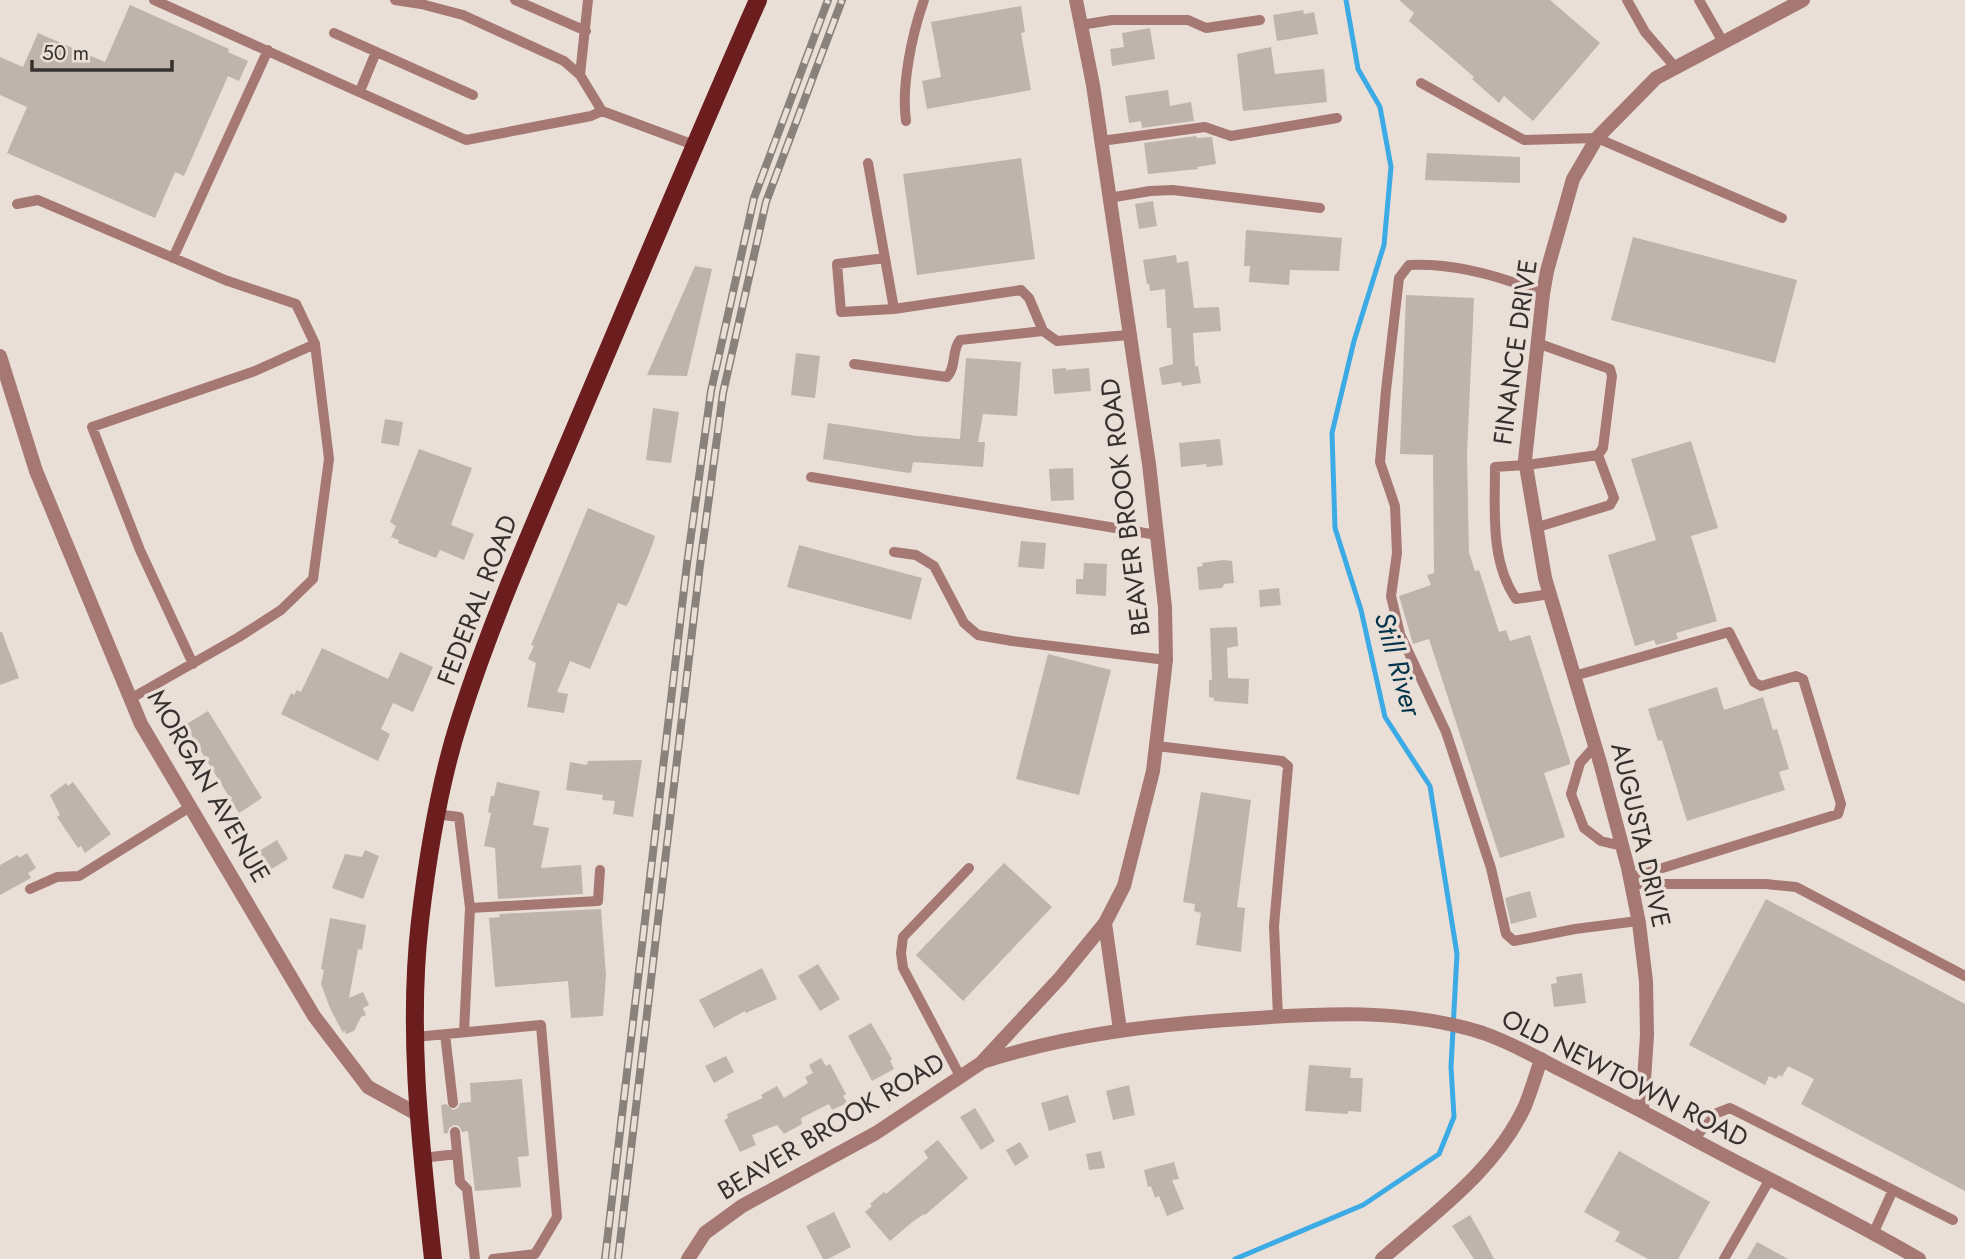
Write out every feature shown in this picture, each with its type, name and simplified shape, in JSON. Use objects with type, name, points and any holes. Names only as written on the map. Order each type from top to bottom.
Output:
[{"type":"main road","name":"FEDERAL ROAD","points":[[433,1259],[418,1114],[415,1037],[420,923],[436,814],[459,722],[494,620],[758,0]]},
{"type":"street","name":"BEAVER BROOK ROAD","points":[[688,1259],[705,1233],[743,1206],[876,1133],[981,1063],[1060,978],[1105,923],[1124,886],[1145,809],[1157,746],[1166,660],[1165,607],[1149,464],[1101,141],[1076,0]]},
{"type":"street","name":"FINANCE DRIVE","points":[[1545,578],[1525,460],[1543,294],[1573,179],[1597,138],[1656,78],[1803,0]]},
{"type":"street","name":"MORGAN AVENUE","points":[[0,356],[36,471],[141,724],[314,1016],[368,1087],[418,1114]]},
{"type":"street","name":"AUGUSTA DRIVE","points":[[1545,578],[1595,746],[1631,881],[1646,981],[1647,1035],[1642,1110]]},
{"type":"street","points":[[1105,923],[1120,1030]]},
{"type":"street","name":"OLD NEWTOWN ROAD","points":[[981,1063],[1021,1049],[1091,1034],[1176,1023],[1362,1014],[1426,1020],[1483,1033],[1541,1059],[1642,1110],[1919,1259]]},
{"type":"street","points":[[1382,1259],[1468,1183],[1501,1146],[1525,1107],[1541,1059]]},
{"type":"lane","points":[[154,0],[466,140],[591,116],[602,111]]},
{"type":"lane","points":[[395,0],[463,15],[564,61],[580,75],[602,111],[694,145]]},
{"type":"lane","points":[[515,0],[586,31]]},
{"type":"lane","points":[[580,75],[588,0]]},
{"type":"lane","points":[[906,121],[904,106],[910,59],[917,19],[924,0]]},
{"type":"lane","points":[[1627,0],[1645,32],[1675,67]]},
{"type":"lane","points":[[1699,0],[1723,42]]},
{"type":"lane","points":[[1081,25],[1112,20],[1188,20],[1206,28],[1260,20]]},
{"type":"lane","points":[[334,33],[473,95]]},
{"type":"lane","points":[[173,258],[268,50]]},
{"type":"lane","points":[[360,91],[376,52]]},
{"type":"lane","points":[[1422,83],[1524,140],[1597,138],[1782,218]]},
{"type":"lane","points":[[1101,141],[1205,127],[1231,136],[1337,118]]},
{"type":"lane","points":[[867,163],[894,309]]},
{"type":"lane","points":[[1109,198],[1173,190],[1320,208]]},
{"type":"lane","points":[[18,204],[38,200],[225,280],[296,304],[315,344],[329,459],[313,579],[281,610],[131,699]]},
{"type":"lane","points":[[885,258],[837,264],[841,312],[894,309],[1021,290],[1029,298],[1043,331],[1057,341],[1129,335]]},
{"type":"lane","points":[[1543,294],[1495,276],[1424,264],[1409,265],[1399,278],[1380,462],[1395,506],[1396,553],[1391,596],[1400,634],[1446,732],[1491,868],[1506,934],[1514,941],[1575,929],[1638,921]]},
{"type":"lane","points":[[854,364],[947,377],[953,370],[955,347],[961,340],[1043,331]]},
{"type":"lane","points":[[1537,343],[1610,369],[1612,376],[1603,448],[1598,455],[1527,466],[1495,467],[1495,527],[1505,583],[1516,598],[1550,594]]},
{"type":"lane","points":[[193,664],[140,550],[92,427],[255,372],[315,344]]},
{"type":"lane","points":[[1538,527],[1610,505],[1614,498],[1598,455]]},
{"type":"lane","points":[[811,477],[1157,535]]},
{"type":"lane","points":[[894,552],[916,555],[934,566],[964,624],[978,635],[1166,660]]},
{"type":"lane","points":[[1574,676],[1729,632],[1754,682],[1762,686],[1796,676],[1802,679],[1841,804],[1838,814],[1631,881]]},
{"type":"lane","points":[[1157,746],[1283,761],[1288,766],[1274,926],[1278,1016]]},
{"type":"lane","points":[[1595,746],[1580,763],[1571,794],[1584,828],[1601,841],[1622,846]]},
{"type":"lane","points":[[30,889],[57,877],[79,876],[190,807]]},
{"type":"lane","points":[[436,814],[458,817],[470,908],[464,1032]]},
{"type":"lane","points":[[960,1076],[904,968],[901,953],[903,937],[969,868]]},
{"type":"lane","points":[[470,908],[598,901],[600,870]]},
{"type":"lane","points":[[1631,881],[1796,887],[1965,975]]},
{"type":"lane","points":[[415,1037],[541,1025],[557,1217],[535,1254],[493,1259]]},
{"type":"lane","points":[[445,1034],[453,1104]]},
{"type":"lane","points":[[1694,1139],[1717,1113],[1730,1108],[1953,1220]]},
{"type":"lane","points":[[455,1132],[460,1182],[467,1189],[475,1259]]},
{"type":"lane","points":[[422,1158],[457,1154]]},
{"type":"lane","points":[[1724,1259],[1770,1179]]},
{"type":"lane","points":[[1873,1234],[1893,1189]]},
{"type":"building","points":[[1399,0],[1550,0],[1600,43],[1533,121],[1504,96],[1499,103],[1472,79],[1474,77],[1409,21],[1414,13]]},
{"type":"building","points":[[130,5],[229,49],[228,52],[248,61],[239,81],[228,76],[184,176],[175,172],[155,218],[7,153],[27,107],[0,95],[0,57],[23,67],[38,33],[105,62]]},
{"type":"building","points":[[1021,6],[1025,32],[1021,33],[1031,90],[927,109],[922,81],[941,77],[931,22]]},
{"type":"building","points":[[1303,10],[1304,14],[1314,12],[1318,34],[1277,41],[1273,15]]},
{"type":"building","points":[[1150,28],[1155,59],[1112,66],[1110,49],[1124,47],[1122,33]]},
{"type":"building","points":[[1271,47],[1275,74],[1324,69],[1327,102],[1243,111],[1237,54]]},
{"type":"building","points":[[1168,90],[1170,106],[1191,102],[1194,121],[1142,128],[1141,121],[1129,123],[1125,96]]},
{"type":"building","points":[[1196,136],[1212,137],[1216,164],[1197,167],[1198,169],[1148,174],[1144,143]]},
{"type":"building","points":[[1427,153],[1520,157],[1520,183],[1425,180]]},
{"type":"building","points":[[1021,158],[1035,259],[917,275],[903,174]]},
{"type":"building","points":[[1153,201],[1157,226],[1139,229],[1135,204]]},
{"type":"building","points":[[1246,230],[1342,238],[1339,271],[1290,270],[1289,285],[1249,282],[1250,266],[1244,266]]},
{"type":"building","points":[[1633,237],[1797,280],[1775,363],[1611,320]]},
{"type":"building","points":[[1176,255],[1177,263],[1188,261],[1194,308],[1219,307],[1221,331],[1193,333],[1195,366],[1198,366],[1201,383],[1182,386],[1181,382],[1162,385],[1159,368],[1173,364],[1171,328],[1167,328],[1165,289],[1150,291],[1143,260]]},
{"type":"building","points":[[695,266],[712,269],[687,376],[647,375]]},
{"type":"building","points":[[1406,295],[1474,298],[1467,454],[1469,553],[1475,571],[1479,570],[1499,632],[1506,630],[1510,641],[1530,635],[1570,761],[1570,764],[1544,773],[1565,837],[1500,858],[1429,639],[1413,644],[1399,596],[1431,585],[1427,575],[1434,573],[1433,455],[1400,454]]},
{"type":"building","points":[[796,353],[820,356],[815,398],[791,395]]},
{"type":"building","points":[[966,358],[1021,362],[1017,416],[983,414],[978,442],[985,442],[983,467],[913,462],[911,473],[823,459],[828,423],[917,436],[960,439]]},
{"type":"building","points":[[1089,368],[1091,391],[1054,394],[1052,369]]},
{"type":"building","points":[[653,408],[679,412],[671,463],[646,460]]},
{"type":"building","points":[[385,419],[403,422],[399,446],[381,443]]},
{"type":"building","points":[[1220,439],[1223,465],[1181,467],[1179,443]]},
{"type":"building","points":[[1691,441],[1718,528],[1691,536],[1717,621],[1676,633],[1678,639],[1656,645],[1654,640],[1635,646],[1608,555],[1656,540],[1631,459]]},
{"type":"building","points":[[419,449],[472,468],[451,525],[474,534],[464,560],[440,550],[436,558],[398,543],[399,540],[391,537],[396,526],[390,522]]},
{"type":"building","points":[[1073,468],[1074,500],[1051,501],[1049,469]]},
{"type":"building","points":[[588,508],[655,536],[652,546],[629,602],[626,606],[618,603],[590,669],[570,661],[557,692],[568,694],[564,713],[527,707],[536,663],[528,659],[534,646],[531,645]]},
{"type":"building","points":[[1021,541],[1046,543],[1044,569],[1018,567]]},
{"type":"building","points":[[799,545],[922,578],[911,620],[787,587]]},
{"type":"building","points":[[1232,561],[1234,583],[1224,584],[1222,588],[1199,590],[1197,567],[1203,566],[1202,563]]},
{"type":"building","points":[[1084,563],[1107,564],[1106,596],[1076,594],[1076,579],[1083,579]]},
{"type":"building","points":[[1279,588],[1281,605],[1260,607],[1259,590]]},
{"type":"building","points":[[1237,627],[1238,646],[1227,648],[1228,678],[1249,679],[1248,704],[1214,701],[1214,698],[1209,697],[1209,680],[1212,680],[1210,628]]},
{"type":"building","points":[[0,632],[19,678],[0,685]]},
{"type":"building","points":[[322,648],[388,679],[400,652],[433,667],[413,712],[393,703],[381,729],[390,734],[378,761],[281,714],[291,693],[294,695],[297,690],[301,692]]},
{"type":"building","points":[[1048,654],[1111,670],[1079,795],[1016,779]]},
{"type":"building","points":[[1717,687],[1724,710],[1763,697],[1773,730],[1777,729],[1789,769],[1779,772],[1785,790],[1687,821],[1662,740],[1658,741],[1648,709]]},
{"type":"building","points":[[208,711],[262,798],[239,813],[185,725]]},
{"type":"building","points":[[642,760],[633,817],[613,814],[615,801],[602,800],[603,795],[566,790],[570,762],[587,765],[588,761]]},
{"type":"building","points":[[73,782],[111,834],[85,853],[81,846],[78,848],[57,817],[60,815],[50,795],[66,783],[68,786]]},
{"type":"building","points":[[497,782],[540,791],[533,825],[549,828],[541,868],[581,865],[583,894],[498,899],[495,848],[484,846],[491,813],[488,812],[491,796],[494,796]]},
{"type":"building","points":[[1201,792],[1251,800],[1237,907],[1245,908],[1241,952],[1196,945],[1201,913],[1194,911],[1195,904],[1183,902]]},
{"type":"building","points":[[277,840],[288,859],[270,870],[259,851]]},
{"type":"building","points":[[365,850],[379,856],[363,899],[332,888],[345,854],[362,857]]},
{"type":"building","points":[[27,853],[36,868],[28,873],[31,878],[0,895],[0,865]]},
{"type":"building","points":[[1004,863],[1052,907],[963,1001],[916,955]]},
{"type":"building","points":[[1530,891],[1537,917],[1511,924],[1505,898]]},
{"type":"building","points":[[1766,899],[1965,1004],[1965,1191],[1801,1104],[1814,1079],[1788,1066],[1782,1077],[1779,1075],[1776,1079],[1769,1076],[1765,1085],[1689,1045]]},
{"type":"building","points":[[601,909],[606,975],[603,1016],[571,1018],[568,981],[495,987],[489,918],[500,917],[499,914]]},
{"type":"building","points":[[330,918],[366,925],[362,950],[358,949],[349,998],[363,992],[369,1005],[363,1008],[366,1015],[361,1017],[354,1031],[346,1034],[330,1008],[321,984]]},
{"type":"building","points":[[818,964],[840,999],[820,1011],[798,976]]},
{"type":"building","points":[[762,968],[777,999],[746,1013],[745,1011],[714,1028],[699,1000]]},
{"type":"building","points":[[1582,973],[1586,1003],[1554,1007],[1551,984],[1557,983],[1556,977]]},
{"type":"building","points":[[871,1023],[892,1059],[890,1061],[894,1069],[872,1081],[848,1036]]},
{"type":"building","points":[[726,1056],[734,1072],[714,1083],[705,1066]]},
{"type":"building","points":[[821,1058],[826,1066],[830,1064],[846,1094],[843,1096],[847,1103],[832,1110],[829,1104],[801,1118],[802,1124],[784,1134],[777,1125],[752,1135],[756,1145],[740,1152],[724,1120],[728,1118],[727,1114],[763,1098],[761,1095],[777,1086],[784,1098],[808,1083],[805,1077],[813,1073],[809,1065]]},
{"type":"building","points":[[1309,1065],[1351,1068],[1350,1078],[1363,1078],[1361,1112],[1348,1111],[1348,1114],[1305,1111]]},
{"type":"building","points":[[522,1079],[529,1156],[518,1157],[521,1187],[475,1191],[468,1131],[462,1132],[459,1126],[454,1125],[444,1134],[441,1105],[446,1104],[453,1110],[458,1108],[460,1103],[471,1102],[470,1083]]},
{"type":"building","points":[[1129,1085],[1135,1115],[1113,1120],[1106,1091]]},
{"type":"building","points":[[1068,1095],[1076,1122],[1049,1131],[1041,1103]]},
{"type":"building","points":[[975,1108],[995,1141],[981,1150],[960,1117]]},
{"type":"building","points":[[938,1140],[968,1178],[890,1241],[865,1212],[884,1192],[886,1194],[928,1158],[924,1151]]},
{"type":"building","points":[[1020,1142],[1029,1157],[1015,1166],[1006,1150]]},
{"type":"building","points":[[1101,1151],[1105,1168],[1089,1170],[1086,1154]]},
{"type":"building","points":[[1619,1151],[1710,1202],[1678,1259],[1648,1259],[1615,1241],[1620,1232],[1584,1212]]},
{"type":"building","points":[[1174,1162],[1179,1179],[1172,1180],[1184,1209],[1167,1216],[1159,1196],[1155,1198],[1151,1186],[1148,1187],[1144,1170]]},
{"type":"building","points":[[834,1212],[851,1247],[823,1259],[806,1226]]},
{"type":"building","points":[[1470,1215],[1494,1259],[1474,1259],[1452,1226]]},
{"type":"building","points":[[1757,1242],[1788,1259],[1747,1259]]},
{"type":"waterway","name":"Still River","points":[[1235,1259],[1363,1205],[1439,1154],[1454,1117],[1451,1067],[1457,954],[1430,786],[1385,717],[1361,610],[1335,528],[1332,433],[1354,341],[1384,245],[1391,167],[1380,107],[1358,69],[1346,0]]},
{"type":"railway","points":[[605,1259],[687,564],[711,391],[754,198],[828,0]]},
{"type":"railway","points":[[618,1259],[700,565],[723,393],[766,202],[842,0]]}]
